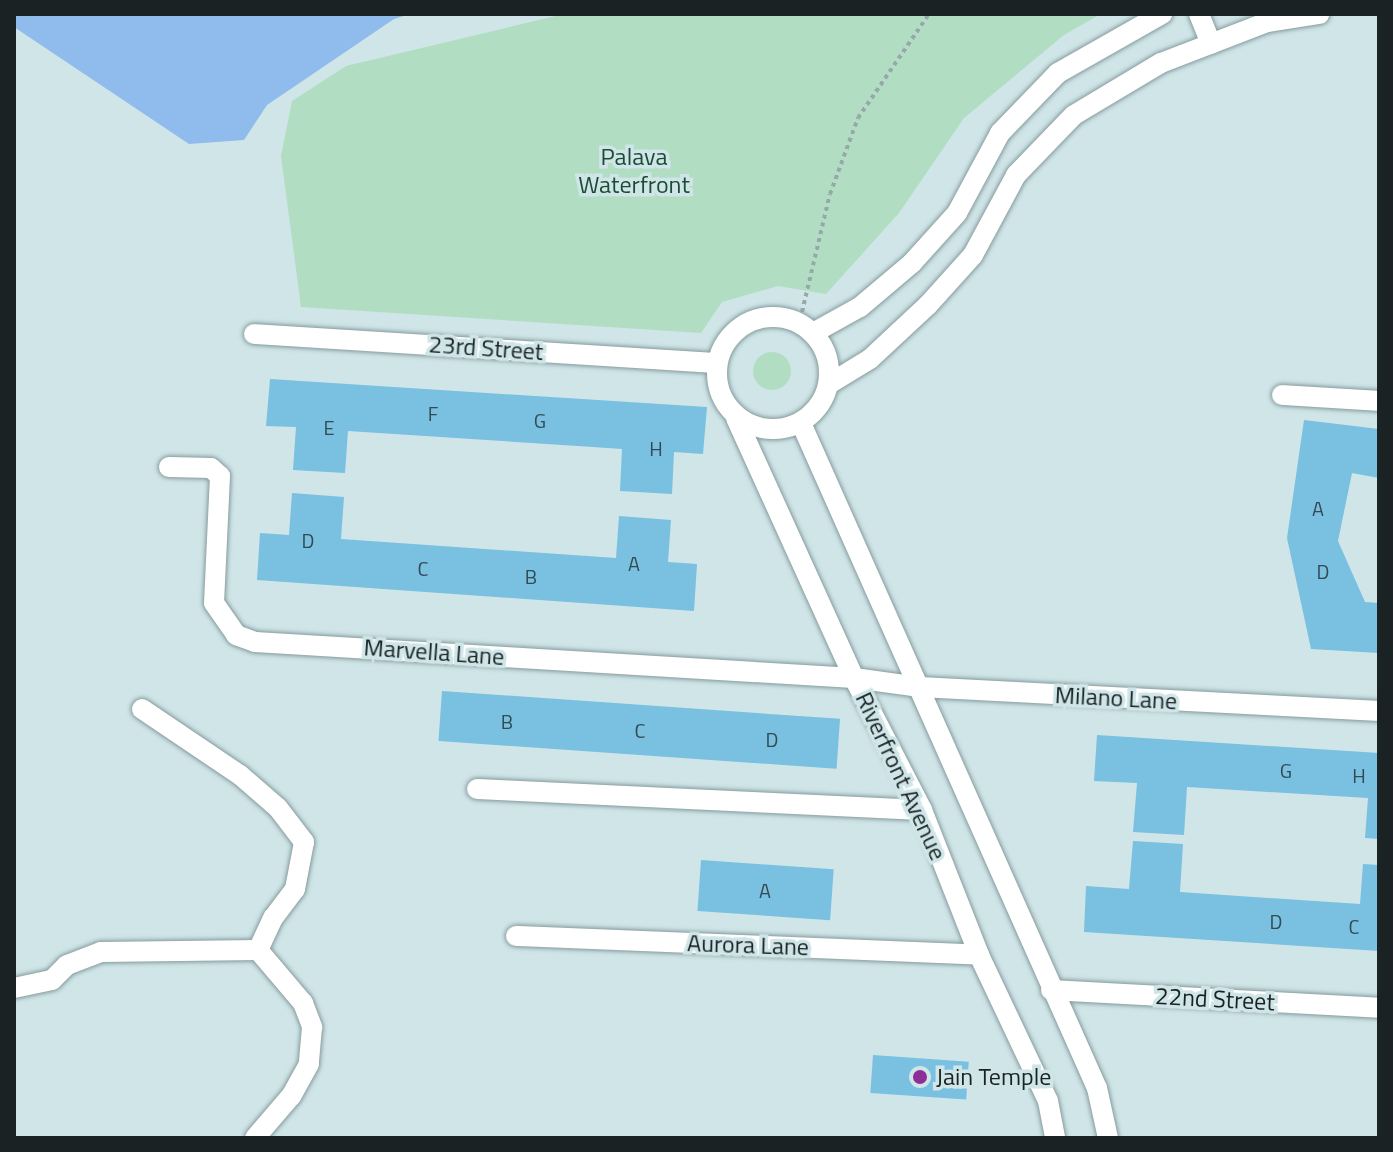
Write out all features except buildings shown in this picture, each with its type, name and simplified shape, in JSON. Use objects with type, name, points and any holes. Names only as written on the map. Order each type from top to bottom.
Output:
[{"type":"street","points":[[806,328],[860,307],[912,263],[957,213],[1000,133],[1058,73],[1162,14]]},
{"type":"street","points":[[1199,14],[1211,44]]},
{"type":"street","points":[[829,384],[870,359],[928,305],[973,255],[1016,175],[1074,115],[1161,63],[1267,22],[1319,14]]},
{"type":"street","points":[[774,317],[806,328],[830,365],[829,384],[821,403],[801,423],[772,429],[736,418],[717,382],[717,363],[723,346],[748,322],[774,317]]},
{"type":"street","name":"23rd Street","points":[[254,334],[717,363]]},
{"type":"street","points":[[1282,395],[1379,401]]},
{"type":"street","name":"Riverfront Avenue","points":[[736,418],[854,678],[922,810],[979,955],[1048,1101],[1055,1138]]},
{"type":"street","name":"Riverfront Avenue","points":[[801,423],[1097,1088],[1108,1138]]},
{"type":"street","name":"Marvella Lane","points":[[169,467],[211,468],[220,476],[214,603],[236,635],[255,642],[854,678]]},
{"type":"street","name":"Milano Lane","points":[[854,678],[920,687],[1379,711]]},
{"type":"street","points":[[142,709],[240,775],[278,808],[304,842],[304,860],[295,889],[273,918],[258,950]]},
{"type":"street","points":[[477,789],[922,810]]},
{"type":"street","name":"Aurora Lane","points":[[516,936],[979,955]]},
{"type":"street","points":[[14,988],[52,980],[67,965],[101,952],[258,950]]},
{"type":"street","points":[[255,1138],[291,1096],[309,1064],[312,1027],[303,1003],[258,950]]},
{"type":"street","name":"22nd Street","points":[[1051,990],[1379,1008]]},
{"type":"path","points":[[806,328],[830,194],[858,118],[929,14]]},
{"type":"green space","name":"Palava Waterfront","points":[[564,14],[1101,14],[1064,35],[964,118],[899,213],[826,294],[778,286],[722,302],[701,333],[301,307],[281,156],[292,101],[346,66]]},
{"type":"green space","points":[[772,352],[786,357],[791,371],[786,385],[772,390],[758,385],[753,371],[758,357]]},
{"type":"water","points":[[14,14],[410,14],[394,19],[267,105],[244,140],[189,144],[14,27]]},
{"type":"place","name":"Jain Temple","points":[[920,1077]]}]
